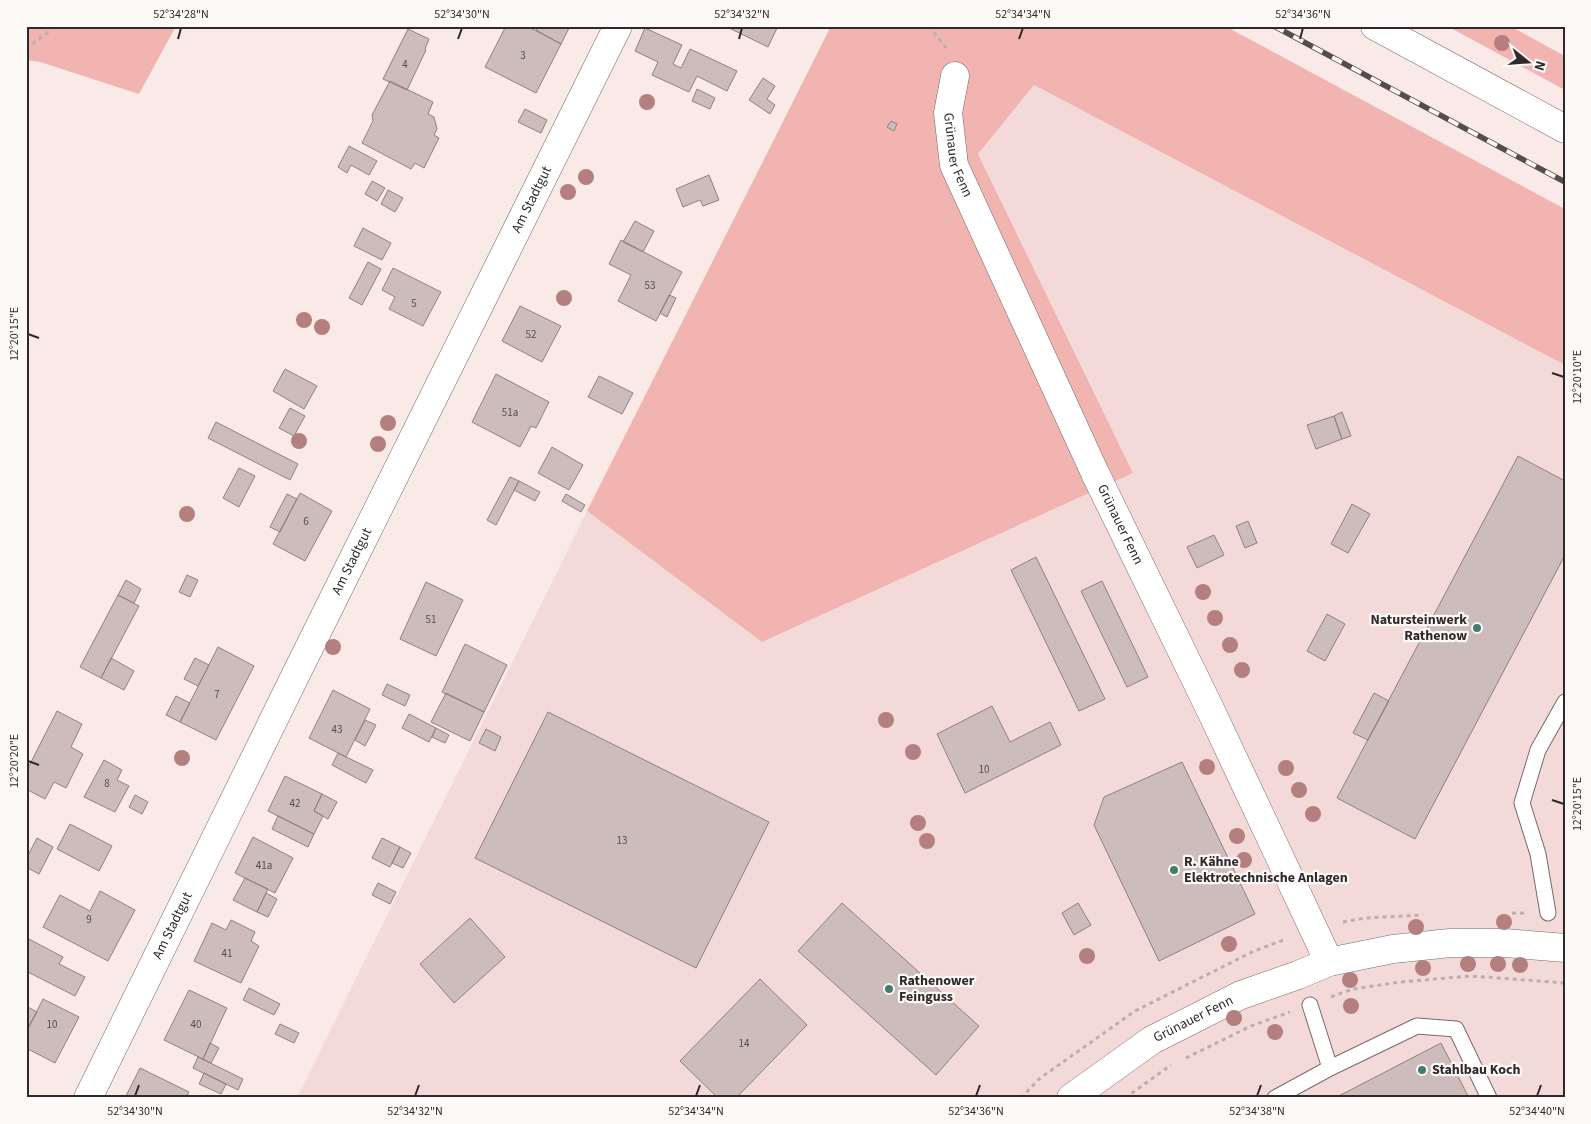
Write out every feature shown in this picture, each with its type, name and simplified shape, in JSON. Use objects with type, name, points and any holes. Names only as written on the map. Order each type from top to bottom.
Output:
[{"type":"street","name":"Am Stadtgut","points":[[88,1098],[618,26]]},
{"type":"street","points":[[1375,26],[1565,129]]},
{"type":"street","name":"Grünauer Fenn","points":[[955,76],[948,113],[954,165],[1095,473],[1211,711],[1329,962]]},
{"type":"street","name":"Grünauer Fenn","points":[[1071,1098],[1152,1040],[1242,994],[1329,962],[1393,949],[1450,943],[1505,943],[1565,948]]},
{"type":"lane","points":[[1548,913],[1538,854],[1522,802],[1538,750],[1565,702]]},
{"type":"lane","points":[[1310,1005],[1330,1068]]},
{"type":"lane","points":[[1275,1098],[1330,1068],[1417,1026],[1456,1029],[1489,1098]]},
{"type":"path","points":[[26,49],[47,33],[49,26]]},
{"type":"shaded area","points":[[26,26],[176,26],[139,94],[40,62],[26,60]]},
{"type":"shaded area","points":[[831,26],[1225,26],[1565,209],[1565,365],[1034,85],[978,154],[1133,473],[762,642],[587,511]]},
{"type":"shaded area","points":[[1447,26],[1510,26],[1565,56],[1565,90]]},
{"type":"shaded area","points":[[1034,85],[1565,365],[1565,1098],[297,1098],[587,511],[762,642],[1133,473],[978,154]]},
{"type":"building","points":[[506,26],[527,26],[561,44],[536,93],[485,67]]},
{"type":"building","points":[[538,26],[570,26],[561,44],[536,30]]},
{"type":"building","points":[[725,26],[778,26],[768,47]]},
{"type":"building","points":[[645,28],[682,45],[673,64],[681,68],[690,49],[737,71],[727,91],[697,76],[689,92],[652,75],[658,62],[635,51]]},
{"type":"building","points":[[408,29],[429,39],[426,50],[407,90],[383,79]]},
{"type":"building","points":[[763,78],[775,86],[767,99],[775,105],[770,114],[749,100]]},
{"type":"building","points":[[390,81],[433,102],[428,114],[434,117],[437,129],[434,135],[439,138],[424,168],[415,163],[411,169],[362,143],[373,121],[372,115]]},
{"type":"building","points":[[697,89],[715,98],[710,109],[692,101]]},
{"type":"building","points":[[525,109],[547,120],[541,133],[518,122]]},
{"type":"building","points":[[891,121],[897,124],[894,131],[887,127]]},
{"type":"building","points":[[349,146],[377,161],[369,175],[351,165],[347,173],[338,167]]},
{"type":"building","points":[[709,175],[719,200],[703,206],[700,200],[683,207],[676,189]]},
{"type":"building","points":[[372,181],[385,188],[377,201],[365,194]]},
{"type":"building","points":[[388,190],[403,198],[395,212],[381,204]]},
{"type":"building","points":[[635,221],[654,231],[643,252],[623,242]]},
{"type":"building","points":[[363,228],[391,243],[382,260],[354,246]]},
{"type":"building","points":[[621,240],[682,272],[656,321],[618,301],[631,275],[609,264]]},
{"type":"building","points":[[368,262],[381,269],[362,305],[349,298]]},
{"type":"building","points":[[393,268],[441,292],[423,326],[389,309],[395,297],[382,290]]},
{"type":"building","points":[[669,295],[676,298],[667,317],[660,313]]},
{"type":"building","points":[[520,306],[561,326],[542,362],[502,341]]},
{"type":"building","points":[[285,369],[317,386],[304,409],[273,391]]},
{"type":"building","points":[[496,374],[549,402],[536,428],[531,426],[520,447],[472,422]]},
{"type":"building","points":[[599,376],[633,393],[622,414],[588,397]]},
{"type":"building","points":[[290,408],[305,416],[294,436],[279,428]]},
{"type":"building","points":[[1342,412],[1351,436],[1342,439],[1334,416]]},
{"type":"building","points":[[1334,416],[1342,439],[1316,449],[1307,425]]},
{"type":"building","points":[[216,422],[298,464],[290,480],[208,438]]},
{"type":"building","points":[[552,447],[583,465],[569,490],[538,473]]},
{"type":"building","name":"Natursteinwerk Rathenow","points":[[1518,456],[1565,481],[1565,555],[1415,839],[1337,798]]},
{"type":"building","points":[[239,468],[255,476],[239,507],[223,498]]},
{"type":"building","points":[[510,477],[519,481],[496,525],[487,520]]},
{"type":"building","points":[[519,481],[540,492],[535,501],[514,490]]},
{"type":"building","points":[[300,493],[332,511],[305,561],[273,544]]},
{"type":"building","points":[[287,494],[297,499],[280,532],[270,527]]},
{"type":"building","points":[[566,494],[585,505],[581,512],[562,501]]},
{"type":"building","points":[[1352,504],[1370,514],[1348,553],[1331,544]]},
{"type":"building","points":[[1248,521],[1257,543],[1245,548],[1236,526]]},
{"type":"building","points":[[1214,535],[1224,555],[1197,568],[1187,547]]},
{"type":"building","points":[[1036,557],[1105,699],[1079,711],[1011,570]]},
{"type":"building","points":[[187,575],[198,580],[190,597],[179,592]]},
{"type":"building","points":[[126,580],[141,589],[134,603],[118,595]]},
{"type":"building","points":[[1102,581],[1148,677],[1127,687],[1081,591]]},
{"type":"building","points":[[426,582],[463,600],[436,656],[400,639]]},
{"type":"building","points":[[118,595],[139,606],[101,678],[80,667]]},
{"type":"building","points":[[1327,614],[1345,624],[1325,661],[1307,651]]},
{"type":"building","points":[[465,644],[507,665],[484,712],[442,692]]},
{"type":"building","points":[[218,647],[254,666],[216,740],[180,722]]},
{"type":"building","points":[[111,658],[134,671],[124,690],[101,678]]},
{"type":"building","points":[[195,658],[209,665],[198,686],[184,679]]},
{"type":"building","points":[[387,684],[410,695],[405,706],[382,695]]},
{"type":"building","points":[[333,690],[370,709],[346,757],[309,738]]},
{"type":"building","points":[[446,693],[484,712],[470,741],[431,722]]},
{"type":"building","points":[[1374,693],[1389,701],[1368,740],[1353,733]]},
{"type":"building","points":[[176,696],[190,703],[180,722],[166,715]]},
{"type":"building","points":[[992,706],[1010,742],[1050,722],[1061,745],[965,793],[937,734]]},
{"type":"building","points":[[57,711],[82,724],[71,747],[83,754],[66,788],[54,782],[45,799],[26,789],[26,772]]},
{"type":"building","points":[[548,712],[769,822],[696,968],[475,858]]},
{"type":"building","points":[[409,714],[436,728],[429,742],[402,728]]},
{"type":"building","points":[[365,720],[376,725],[365,746],[355,740]]},
{"type":"building","points":[[436,728],[449,735],[445,743],[432,737]]},
{"type":"building","points":[[486,729],[501,737],[495,751],[479,743]]},
{"type":"building","points":[[338,753],[373,770],[366,783],[332,765]]},
{"type":"building","points":[[104,760],[122,770],[117,780],[129,786],[115,812],[84,797]]},
{"type":"building","name":"R. Kähne Elektrotechnische Anlagen","points":[[1182,762],[1255,914],[1159,961],[1094,825],[1104,797]]},
{"type":"building","points":[[285,776],[322,794],[314,811],[323,816],[314,834],[268,811]]},
{"type":"building","points":[[322,794],[337,802],[328,819],[314,811]]},
{"type":"building","points":[[135,795],[148,802],[142,814],[129,807]]},
{"type":"building","points":[[278,816],[314,834],[308,847],[272,829]]},
{"type":"building","points":[[70,824],[112,846],[99,871],[57,849]]},
{"type":"building","points":[[253,837],[293,858],[275,893],[235,873]]},
{"type":"building","points":[[37,838],[53,847],[39,874],[26,867],[26,859]]},
{"type":"building","points":[[382,838],[400,847],[390,867],[372,858]]},
{"type":"building","points":[[400,847],[411,853],[403,868],[392,863]]},
{"type":"building","points":[[245,878],[268,889],[257,912],[233,900]]},
{"type":"building","points":[[378,883],[396,892],[390,904],[372,895]]},
{"type":"building","points":[[100,891],[135,910],[108,961],[43,927],[60,895],[90,911]]},
{"type":"building","points":[[266,893],[277,899],[268,917],[257,912]]},
{"type":"building","name":"Rathenower Feinguss","points":[[842,903],[979,1026],[936,1075],[798,951]]},
{"type":"building","points":[[1078,903],[1091,925],[1074,935],[1062,913]]},
{"type":"building","points":[[470,918],[505,957],[454,1003],[420,964]]},
{"type":"building","points":[[231,920],[255,932],[251,941],[259,946],[241,983],[194,961],[212,923],[226,930]]},
{"type":"building","points":[[27,938],[63,957],[59,964],[85,977],[75,996],[26,971]]},
{"type":"building","points":[[760,979],[807,1025],[736,1098],[718,1098],[680,1061]]},
{"type":"building","points":[[249,988],[280,1004],[274,1015],[243,1000]]},
{"type":"building","points":[[189,990],[227,1008],[203,1059],[164,1040]]},
{"type":"building","points":[[43,999],[79,1017],[55,1063],[26,1048],[26,1032]]},
{"type":"building","points":[[26,1006],[37,1012],[26,1032]]},
{"type":"building","points":[[280,1024],[299,1033],[294,1043],[275,1034]]},
{"type":"building","points":[[210,1043],[219,1048],[211,1063],[203,1059]]},
{"type":"building","name":"Stahlbau Koch","points":[[1441,1043],[1469,1098],[1335,1098]]},
{"type":"building","points":[[198,1057],[243,1079],[238,1090],[193,1068]]},
{"type":"building","points":[[140,1068],[189,1092],[186,1098],[125,1098]]},
{"type":"building","points":[[204,1073],[226,1084],[221,1094],[199,1084]]},
{"type":"railway","points":[[1274,26],[1565,182]]},
{"type":"place","name":"Natursteinwerk Rathenow","points":[[1477,628]]},
{"type":"place","name":"R. Kähne Elektrotechnische Anlagen","points":[[1174,870]]},
{"type":"place","name":"Rathenower Feinguss","points":[[889,989]]},
{"type":"place","name":"Stahlbau Koch","points":[[1422,1070]]}]
